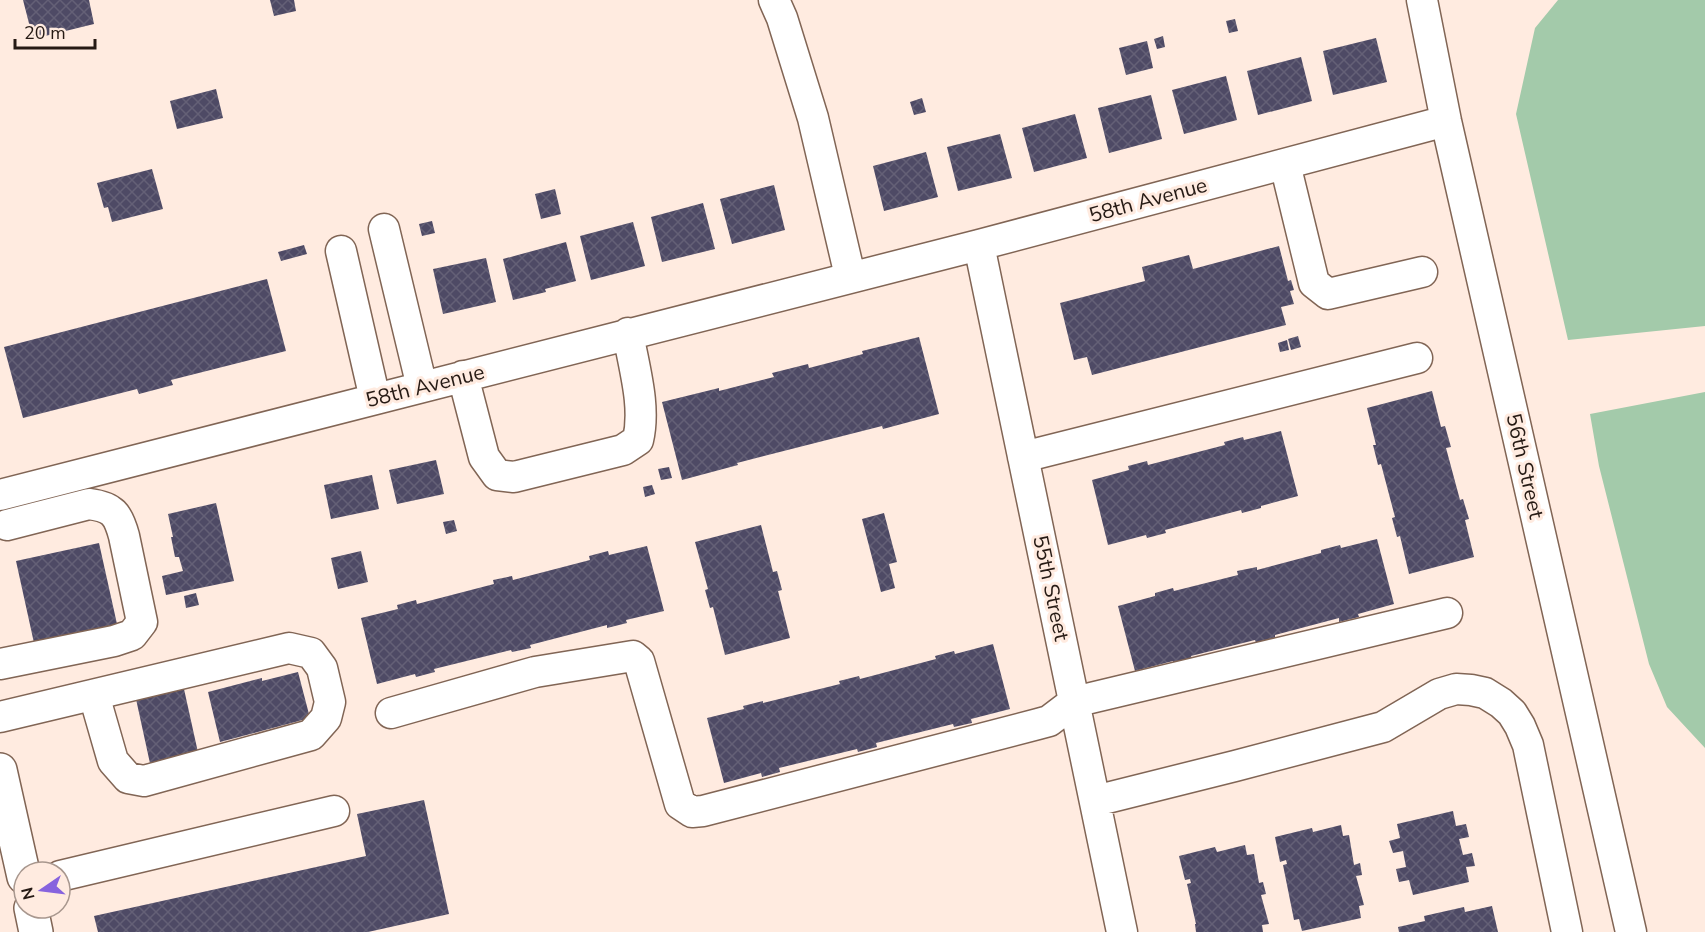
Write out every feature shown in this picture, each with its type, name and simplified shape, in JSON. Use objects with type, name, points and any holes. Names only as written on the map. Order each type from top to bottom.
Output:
[{"type":"main road","points":[[0,770],[20,860]]},
{"type":"street","points":[[774,0],[782,18],[813,118],[850,276]]},
{"type":"street","name":"56th Street","points":[[1422,0],[1446,121],[1631,932]]},
{"type":"street","name":"58th Avenue","points":[[0,495],[978,245],[1446,121]]},
{"type":"street","points":[[1285,164],[1314,283],[1328,294],[1422,272]]},
{"type":"street","points":[[384,229],[422,387]]},
{"type":"street","name":"55th Street","points":[[978,245],[1122,932]]},
{"type":"street","points":[[341,251],[375,399]]},
{"type":"street","points":[[463,376],[484,457],[497,475],[514,477],[623,450],[638,441],[642,425],[628,333]]},
{"type":"street","points":[[1023,457],[1417,358]]},
{"type":"street","points":[[0,664],[114,641],[132,635],[142,622],[124,536],[115,513],[102,506],[89,504],[7,525]]},
{"type":"street","points":[[391,713],[535,672],[633,657],[639,661],[680,804],[692,812],[703,811],[1038,724],[1048,720],[1074,702],[1447,613]]},
{"type":"street","points":[[0,717],[289,648],[311,652],[322,668],[330,702],[326,718],[311,735],[144,781],[128,778],[113,761],[94,695]]},
{"type":"street","points":[[1095,801],[1377,729],[1439,694],[1456,689],[1485,693],[1512,713],[1528,745],[1567,932]]},
{"type":"street","points":[[72,873],[334,811]]},
{"type":"green space","points":[[1558,0],[1705,0],[1705,326],[1568,340],[1516,114],[1535,28]]},
{"type":"green space","points":[[1705,392],[1705,748],[1667,707],[1649,664],[1599,466],[1590,414]]},
{"type":"building","points":[[23,0],[89,0],[94,24],[33,39]]},
{"type":"building","points":[[270,0],[294,0],[296,11],[274,16]]},
{"type":"building","points":[[1235,19],[1238,31],[1229,33],[1226,21]]},
{"type":"building","points":[[1163,36],[1165,47],[1157,49],[1154,39]]},
{"type":"building","points":[[1376,38],[1387,82],[1333,95],[1323,51]]},
{"type":"building","points":[[1147,41],[1153,68],[1126,75],[1119,48]]},
{"type":"building","points":[[1301,57],[1312,101],[1258,115],[1247,71]]},
{"type":"building","points":[[1226,76],[1237,120],[1184,134],[1172,90]]},
{"type":"building","points":[[216,89],[223,118],[177,129],[170,101]]},
{"type":"building","points":[[1151,95],[1162,139],[1109,153],[1098,108]]},
{"type":"building","points":[[922,98],[926,112],[914,115],[910,102]]},
{"type":"building","points":[[1075,114],[1087,158],[1034,172],[1022,128]]},
{"type":"building","points":[[1000,134],[1012,178],[958,191],[947,147]]},
{"type":"building","points":[[926,152],[938,197],[884,211],[873,166]]},
{"type":"building","points":[[152,169],[163,209],[112,222],[108,207],[104,208],[97,183]]},
{"type":"building","points":[[774,185],[785,230],[732,244],[720,199]]},
{"type":"building","points":[[555,189],[561,214],[541,219],[535,194]]},
{"type":"building","points":[[703,203],[715,249],[662,262],[651,217]]},
{"type":"building","points":[[432,221],[435,233],[422,236],[419,224]]},
{"type":"building","points":[[633,222],[645,266],[591,280],[580,236]]},
{"type":"building","points":[[566,242],[576,281],[545,289],[546,292],[513,300],[503,259]]},
{"type":"building","points":[[304,245],[307,254],[281,261],[278,252]]},
{"type":"building","points":[[1279,246],[1288,281],[1291,280],[1294,290],[1290,291],[1294,304],[1281,307],[1286,325],[1092,375],[1087,357],[1074,360],[1060,303],[1145,281],[1142,267],[1189,255],[1193,269]]},
{"type":"building","points":[[486,258],[496,302],[443,314],[433,269]]},
{"type":"building","points":[[267,279],[286,351],[171,380],[173,385],[139,394],[137,389],[23,418],[4,347]]},
{"type":"building","points":[[1298,336],[1301,347],[1291,350],[1288,339]]},
{"type":"building","points":[[919,337],[939,414],[737,463],[738,465],[682,480],[662,402],[719,388],[719,391],[774,377],[772,373],[808,364],[809,368],[863,354],[862,351]]},
{"type":"building","points":[[1287,340],[1289,350],[1280,352],[1278,343]]},
{"type":"building","points":[[1432,391],[1441,427],[1445,426],[1451,447],[1446,448],[1460,500],[1463,499],[1469,519],[1465,520],[1474,557],[1409,574],[1400,536],[1397,537],[1392,518],[1395,517],[1381,464],[1378,465],[1373,445],[1376,445],[1367,408]]},
{"type":"building","points":[[1281,431],[1298,496],[1242,513],[1241,510],[1165,530],[1166,533],[1147,538],[1146,535],[1108,545],[1092,480],[1129,470],[1128,466],[1147,461],[1148,465],[1225,445],[1224,442],[1243,437],[1244,440]]},
{"type":"building","points":[[436,460],[444,494],[397,504],[389,470]]},
{"type":"building","points":[[669,467],[672,478],[661,480],[658,469]]},
{"type":"building","points":[[372,475],[379,509],[331,519],[324,485]]},
{"type":"building","points":[[652,485],[655,494],[645,497],[643,487]]},
{"type":"building","points":[[216,503],[234,581],[166,595],[162,576],[183,571],[179,557],[175,557],[168,514]]},
{"type":"building","points":[[884,513],[897,562],[889,564],[895,588],[881,592],[862,519]]},
{"type":"building","points":[[454,520],[457,531],[446,534],[443,522]]},
{"type":"building","points":[[761,525],[773,572],[777,571],[782,590],[778,591],[790,638],[725,655],[713,607],[710,608],[705,590],[708,589],[695,542]]},
{"type":"building","points":[[1377,539],[1394,604],[1358,614],[1359,617],[1339,622],[1339,618],[1275,635],[1275,638],[1256,643],[1255,640],[1191,656],[1192,659],[1173,664],[1173,661],[1135,671],[1118,606],[1155,596],[1155,593],[1173,588],[1174,591],[1238,575],[1237,571],[1257,567],[1257,570],[1321,553],[1321,550],[1340,545],[1341,548]]},
{"type":"building","points":[[99,543],[117,624],[34,643],[16,561]]},
{"type":"building","points":[[647,546],[664,611],[626,620],[627,623],[607,628],[607,625],[530,645],[531,648],[512,652],[511,650],[434,669],[435,672],[416,677],[415,674],[377,684],[361,618],[398,609],[397,605],[416,600],[417,604],[494,584],[493,580],[512,576],[513,580],[590,560],[589,556],[608,551],[609,555]]},
{"type":"building","points":[[361,551],[368,582],[338,589],[331,558]]},
{"type":"building","points":[[196,593],[199,605],[186,608],[184,596]]},
{"type":"building","points":[[993,644],[1010,709],[971,719],[972,723],[954,727],[953,724],[876,743],[877,747],[858,752],[857,749],[779,768],[780,772],[762,777],[761,773],[724,783],[707,718],[744,709],[743,706],[840,684],[839,681],[859,676],[860,679],[936,659],[935,656],[954,651],[955,654]]},
{"type":"building","points":[[298,672],[310,718],[220,742],[208,692],[262,678],[262,681]]},
{"type":"building","points":[[184,689],[199,757],[151,768],[136,699]]},
{"type":"building","points":[[424,800],[449,914],[368,932],[98,932],[94,916],[366,856],[357,814]]},
{"type":"building","points":[[1453,811],[1456,826],[1466,824],[1469,837],[1459,839],[1463,855],[1472,853],[1475,866],[1466,867],[1469,882],[1413,895],[1409,880],[1399,882],[1396,869],[1406,867],[1403,851],[1393,853],[1389,841],[1400,838],[1397,824]]},
{"type":"building","points":[[1341,825],[1343,836],[1349,835],[1354,865],[1360,863],[1362,875],[1356,876],[1364,905],[1359,906],[1361,918],[1302,931],[1299,919],[1294,920],[1283,865],[1287,864],[1286,860],[1280,862],[1275,837],[1312,828],[1313,832]]},
{"type":"building","points":[[1245,845],[1247,855],[1254,854],[1259,883],[1263,882],[1266,894],[1261,895],[1269,924],[1262,925],[1263,932],[1196,932],[1187,884],[1191,883],[1190,879],[1185,880],[1179,856],[1215,847],[1217,852]]},
{"type":"building","points":[[1492,906],[1498,932],[1399,932],[1398,927],[1425,921],[1424,916],[1464,907],[1465,912]]}]
